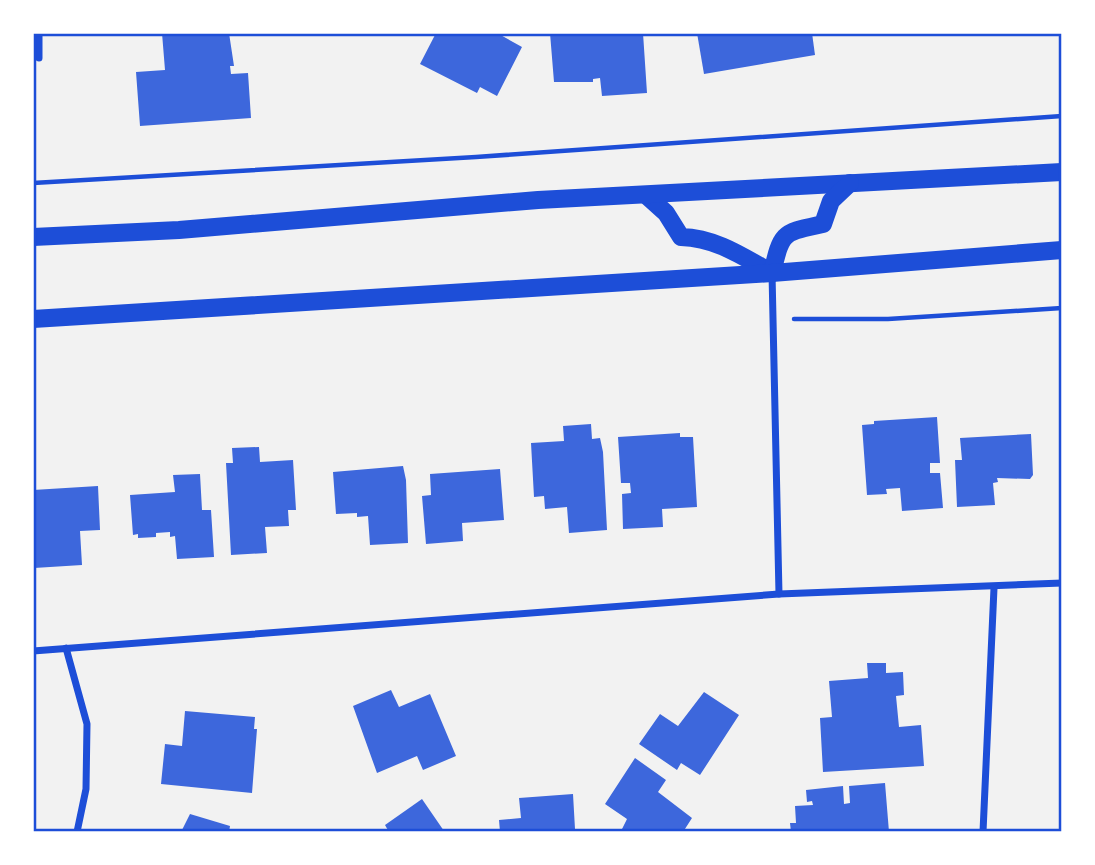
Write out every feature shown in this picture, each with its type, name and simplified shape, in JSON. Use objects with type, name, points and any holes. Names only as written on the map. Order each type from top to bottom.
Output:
[{"type":"main road","points":[[33,237],[179,230],[538,200],[1062,172]]},
{"type":"main road","points":[[772,273],[779,243],[789,231],[823,224],[831,201],[850,183]]},
{"type":"main road","points":[[646,195],[666,213],[681,237],[701,237],[727,247],[772,273]]},
{"type":"main road","points":[[33,319],[772,273],[1062,250]]},
{"type":"street","points":[[39,33],[39,58]]},
{"type":"street","points":[[772,273],[779,594]]},
{"type":"street","points":[[33,651],[779,594],[1062,583]]},
{"type":"street","points":[[983,832],[994,587]]},
{"type":"street","points":[[66,648],[87,724],[86,789],[77,832]]},
{"type":"path","points":[[33,183],[476,157],[1062,116]]},
{"type":"path","points":[[773,320],[888,318],[1062,308]]},
{"type":"building","points":[[162,33],[229,33],[234,66],[230,66],[231,74],[248,73],[251,118],[140,126],[136,72],[165,70]]},
{"type":"building","points":[[436,33],[497,33],[522,47],[497,96],[480,87],[477,93],[420,64]]},
{"type":"building","points":[[550,33],[643,33],[647,93],[602,96],[600,78],[593,79],[593,82],[554,82]]},
{"type":"building","points":[[697,33],[812,33],[815,55],[704,74]]},
{"type":"building","points":[[937,417],[940,463],[930,463],[930,473],[940,473],[943,508],[902,511],[900,488],[886,489],[887,494],[867,495],[862,425],[874,424],[874,421]]},
{"type":"building","points":[[591,424],[592,439],[600,438],[603,452],[607,530],[569,533],[567,507],[545,509],[544,496],[534,497],[531,443],[564,441],[563,426]]},
{"type":"building","points":[[680,433],[680,437],[693,437],[697,507],[662,509],[663,527],[623,529],[622,494],[631,493],[630,483],[621,483],[618,437]]},
{"type":"building","points":[[1031,434],[1033,475],[1030,479],[997,478],[998,482],[993,483],[995,505],[957,507],[955,460],[962,460],[960,438]]},
{"type":"building","points":[[259,447],[260,462],[293,460],[296,510],[288,510],[289,526],[265,527],[267,553],[231,555],[226,463],[233,463],[232,448]]},
{"type":"building","points":[[403,466],[408,543],[370,545],[368,516],[357,517],[357,513],[336,514],[333,472]]},
{"type":"building","points":[[500,469],[504,520],[462,523],[463,541],[426,544],[422,496],[431,495],[430,474]]},
{"type":"building","points":[[200,474],[202,510],[211,510],[214,557],[177,559],[175,536],[170,537],[170,532],[156,533],[156,537],[138,538],[138,534],[133,535],[130,495],[175,492],[173,475]]},
{"type":"building","points":[[98,486],[100,530],[80,531],[82,565],[34,568],[33,490]]},
{"type":"building","points":[[867,663],[886,663],[886,673],[903,672],[904,695],[896,696],[899,727],[921,725],[924,766],[823,772],[820,718],[832,717],[829,681],[868,678]]},
{"type":"building","points":[[391,690],[399,707],[430,694],[456,756],[423,770],[417,756],[377,773],[353,706]]},
{"type":"building","points":[[704,692],[739,715],[700,775],[681,763],[677,770],[639,744],[660,714],[678,726]]},
{"type":"building","points":[[185,711],[255,717],[254,729],[257,729],[252,793],[161,784],[165,744],[182,746]]},
{"type":"building","points":[[635,758],[666,780],[658,792],[692,818],[683,832],[626,832],[622,829],[627,819],[605,804]]},
{"type":"building","points":[[885,783],[889,832],[791,832],[790,823],[796,823],[795,806],[813,805],[812,801],[807,802],[806,790],[843,786],[844,804],[850,803],[849,786]]},
{"type":"building","points":[[573,794],[575,829],[500,832],[499,820],[521,818],[519,798]]},
{"type":"building","points":[[422,799],[444,831],[389,832],[385,825]]},
{"type":"building","points":[[190,814],[230,826],[229,832],[181,832]]}]
